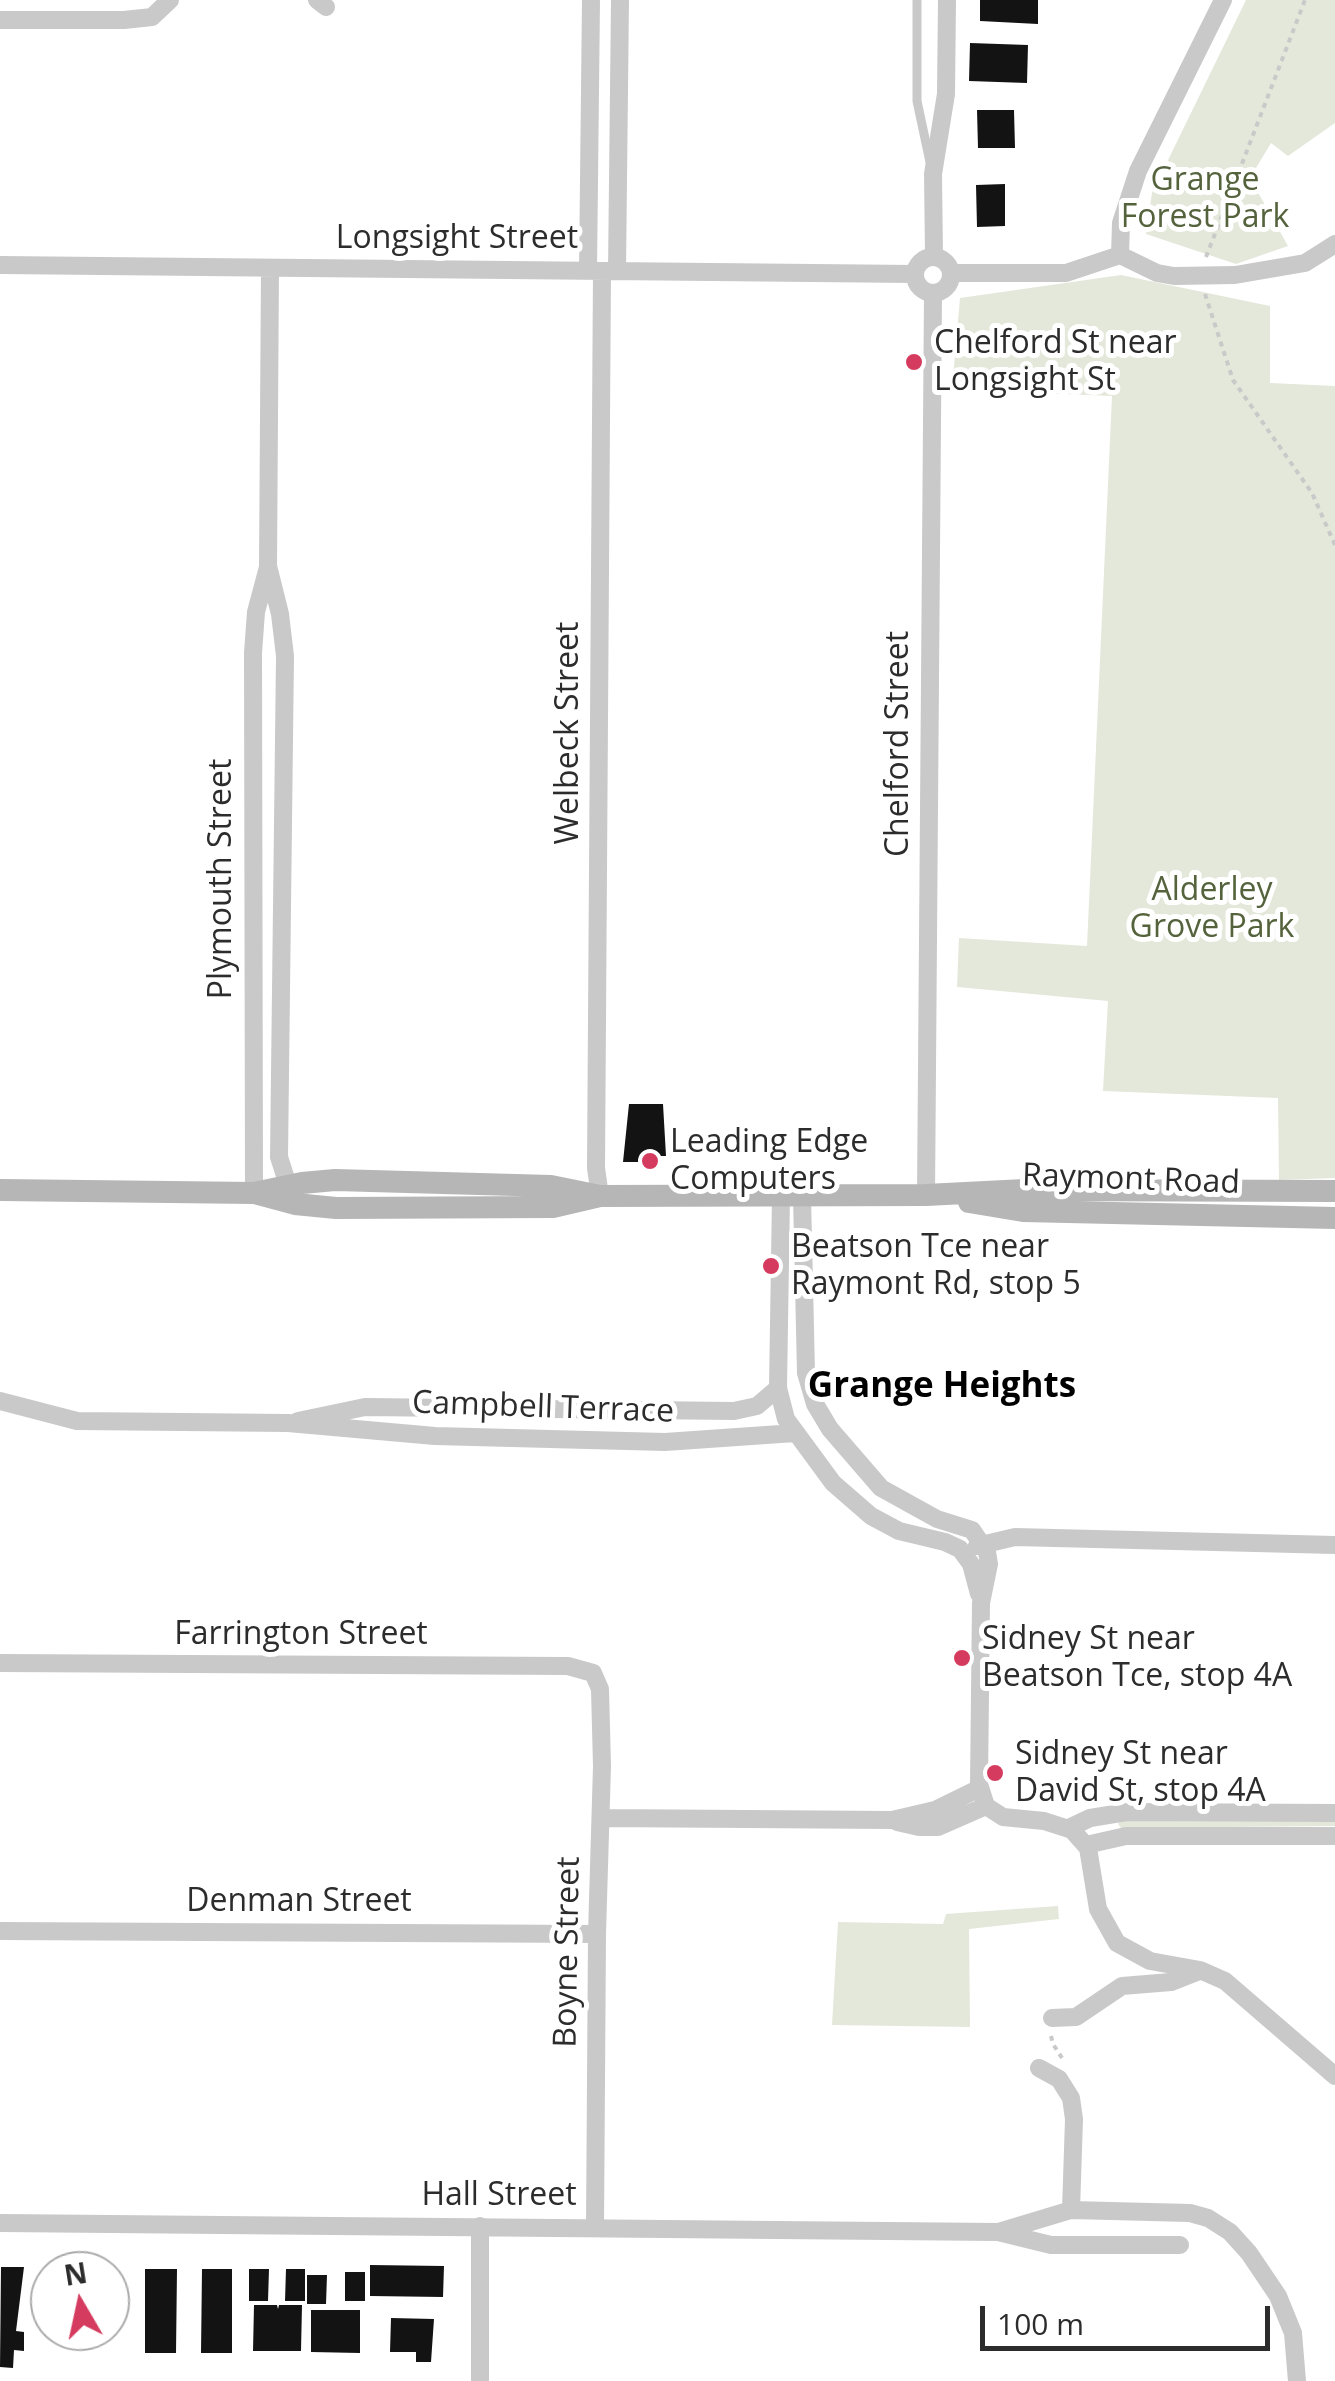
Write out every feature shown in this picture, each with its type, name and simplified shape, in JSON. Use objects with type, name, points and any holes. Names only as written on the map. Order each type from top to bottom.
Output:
[{"type":"main road","name":"Raymont Road","points":[[0,1190],[254,1193],[336,1180],[551,1186],[600,1196],[926,1195],[1026,1190],[1335,1191]]},
{"type":"main road","name":"Raymont Road","points":[[254,1193],[295,1204],[336,1208],[553,1207],[600,1196]]},
{"type":"main road","name":"Raymont Road","points":[[926,1195],[1023,1211],[1335,1218]]},
{"type":"street","points":[[0,20],[124,20],[152,16],[170,0]]},
{"type":"street","name":"Welbeck Street","points":[[590,0],[602,271],[596,1148],[600,1196]]},
{"type":"street","name":"Welbeck Street","points":[[602,271],[620,0]]},
{"type":"street","points":[[934,256],[934,174],[946,94],[947,0]]},
{"type":"street","points":[[1120,254],[1121,223],[1138,171],[1223,0]]},
{"type":"street","points":[[1120,254],[1138,265],[1174,276],[1235,275],[1305,263],[1335,244]]},
{"type":"street","points":[[952,273],[1066,273],[1120,254]]},
{"type":"street","points":[[934,256],[948,263],[952,273],[944,289],[933,293],[917,285],[914,274],[918,263],[934,256]]},
{"type":"street","name":"Longsight Street","points":[[0,265],[914,274]]},
{"type":"street","name":"Plymouth Street","points":[[270,268],[268,566],[285,647],[279,1158],[288,1185]]},
{"type":"street","name":"Chelford Street","points":[[926,1195],[933,293]]},
{"type":"street","name":"Plymouth Street","points":[[254,1193],[253,653],[256,612],[268,566]]},
{"type":"street","points":[[792,1196],[781,1314],[778,1388],[783,1411],[833,1482],[872,1516],[899,1531],[953,1545],[963,1552],[974,1572],[981,1603],[983,1798],[1003,1818],[1044,1821],[1069,1828],[1086,1844],[1098,1909],[1118,1943],[1150,1961],[1200,1970],[1220,1978],[1241,1991],[1335,2076]]},
{"type":"street","points":[[792,1196],[805,1314],[808,1388],[830,1429],[881,1488],[937,1519],[972,1530],[984,1543],[989,1564],[981,1603]]},
{"type":"street","points":[[781,1314],[805,1314]]},
{"type":"street","name":"Campbell Terrace","points":[[288,1424],[366,1407],[730,1412],[753,1408],[778,1388]]},
{"type":"street","name":"Campbell Terrace","points":[[0,1401],[78,1421],[288,1424],[435,1436],[666,1442],[795,1433]]},
{"type":"street","points":[[730,1412],[736,1439]]},
{"type":"street","points":[[963,1552],[1015,1537],[1335,1545]]},
{"type":"street","name":"Farrington Street","points":[[0,1663],[568,1666],[585,1668],[598,1679]]},
{"type":"street","name":"Boyne Street","points":[[595,2227],[601,1818],[598,1679]]},
{"type":"street","points":[[601,1818],[892,1820],[932,1828],[956,1822],[983,1798]]},
{"type":"street","points":[[1069,1828],[1094,1817],[1127,1812],[1335,1813]]},
{"type":"street","points":[[1086,1844],[1126,1836],[1335,1836]]},
{"type":"street","name":"Denman Street","points":[[0,1931],[597,1934]]},
{"type":"street","points":[[1052,2018],[1069,2019],[1081,2014],[1122,1986],[1171,1982],[1200,1970]]},
{"type":"street","points":[[1039,2068],[1058,2079],[1072,2098],[1071,2210]]},
{"type":"street","name":"Hall Street","points":[[998,2232],[1071,2210],[1204,2216],[1226,2229],[1249,2253],[1285,2308],[1296,2346],[1298,2381]]},
{"type":"street","name":"Hall Street","points":[[0,2223],[998,2232],[1051,2245],[1180,2245]]},
{"type":"street","points":[[480,2226],[480,2381]]},
{"type":"lane","points":[[917,0],[918,110],[934,174]]},
{"type":"green space","name":"Grange Forest Park","points":[[1246,0],[1335,0],[1335,123],[1288,156],[1271,143],[1250,178],[1288,246],[1236,264],[1146,234],[1152,193]]},
{"type":"green space","name":"Alderley Grove Park","points":[[1121,275],[1270,306],[1270,383],[1335,386],[1335,1178],[1279,1180],[1278,1098],[1103,1091],[1108,1001],[957,987],[959,938],[1087,946],[1112,396],[952,389],[960,298]]},
{"type":"green space","points":[[1121,1820],[1335,1821],[1335,1826],[1121,1828]]},
{"type":"green space","points":[[1058,1906],[1059,1919],[969,1929],[970,2027],[832,2025],[838,1922],[943,1924],[946,1914]]},
{"type":"building","points":[[980,0],[1038,0],[1038,24],[980,21]]},
{"type":"building","points":[[970,43],[1028,45],[1027,83],[969,81]]},
{"type":"building","points":[[977,110],[1014,110],[1015,148],[978,148]]},
{"type":"building","points":[[1005,184],[1005,226],[977,227],[976,185]]},
{"type":"building","points":[[629,1104],[663,1104],[666,1156],[653,1156],[653,1162],[623,1162]]},
{"type":"building","points":[[370,2265],[444,2266],[443,2297],[370,2296]]},
{"type":"building","points":[[1,2267],[24,2267],[16,2331],[24,2332],[24,2351],[14,2350],[13,2368],[0,2367]]},
{"type":"building","points":[[145,2269],[177,2269],[176,2353],[145,2353]]},
{"type":"building","points":[[202,2269],[232,2269],[232,2353],[201,2353]]},
{"type":"building","points":[[249,2269],[269,2269],[268,2301],[249,2301]]},
{"type":"building","points":[[286,2269],[305,2269],[305,2301],[285,2301]]},
{"type":"building","points":[[345,2272],[365,2272],[365,2301],[345,2301]]},
{"type":"building","points":[[307,2275],[327,2275],[326,2304],[307,2304]]},
{"type":"building","points":[[254,2305],[277,2305],[278,2309],[279,2305],[302,2305],[301,2351],[253,2351]]},
{"type":"building","points":[[311,2310],[360,2310],[360,2353],[311,2352]]},
{"type":"building","points":[[391,2318],[434,2319],[431,2362],[416,2362],[416,2352],[390,2352]]},
{"type":"place","name":"Chelford St near Longsight St","points":[[914,362]]},
{"type":"place","name":"Leading Edge Computers","points":[[650,1161]]},
{"type":"place","name":"Beatson Tce near Raymont Rd, stop 5","points":[[771,1266]]},
{"type":"place","name":"Sidney St near Beatson Tce, stop 4A","points":[[962,1658]]},
{"type":"place","name":"Sidney St near David St, stop 4A","points":[[995,1773]]},
{"type":"district","name":"Grange Heights","points":[[942,1387]]}]
